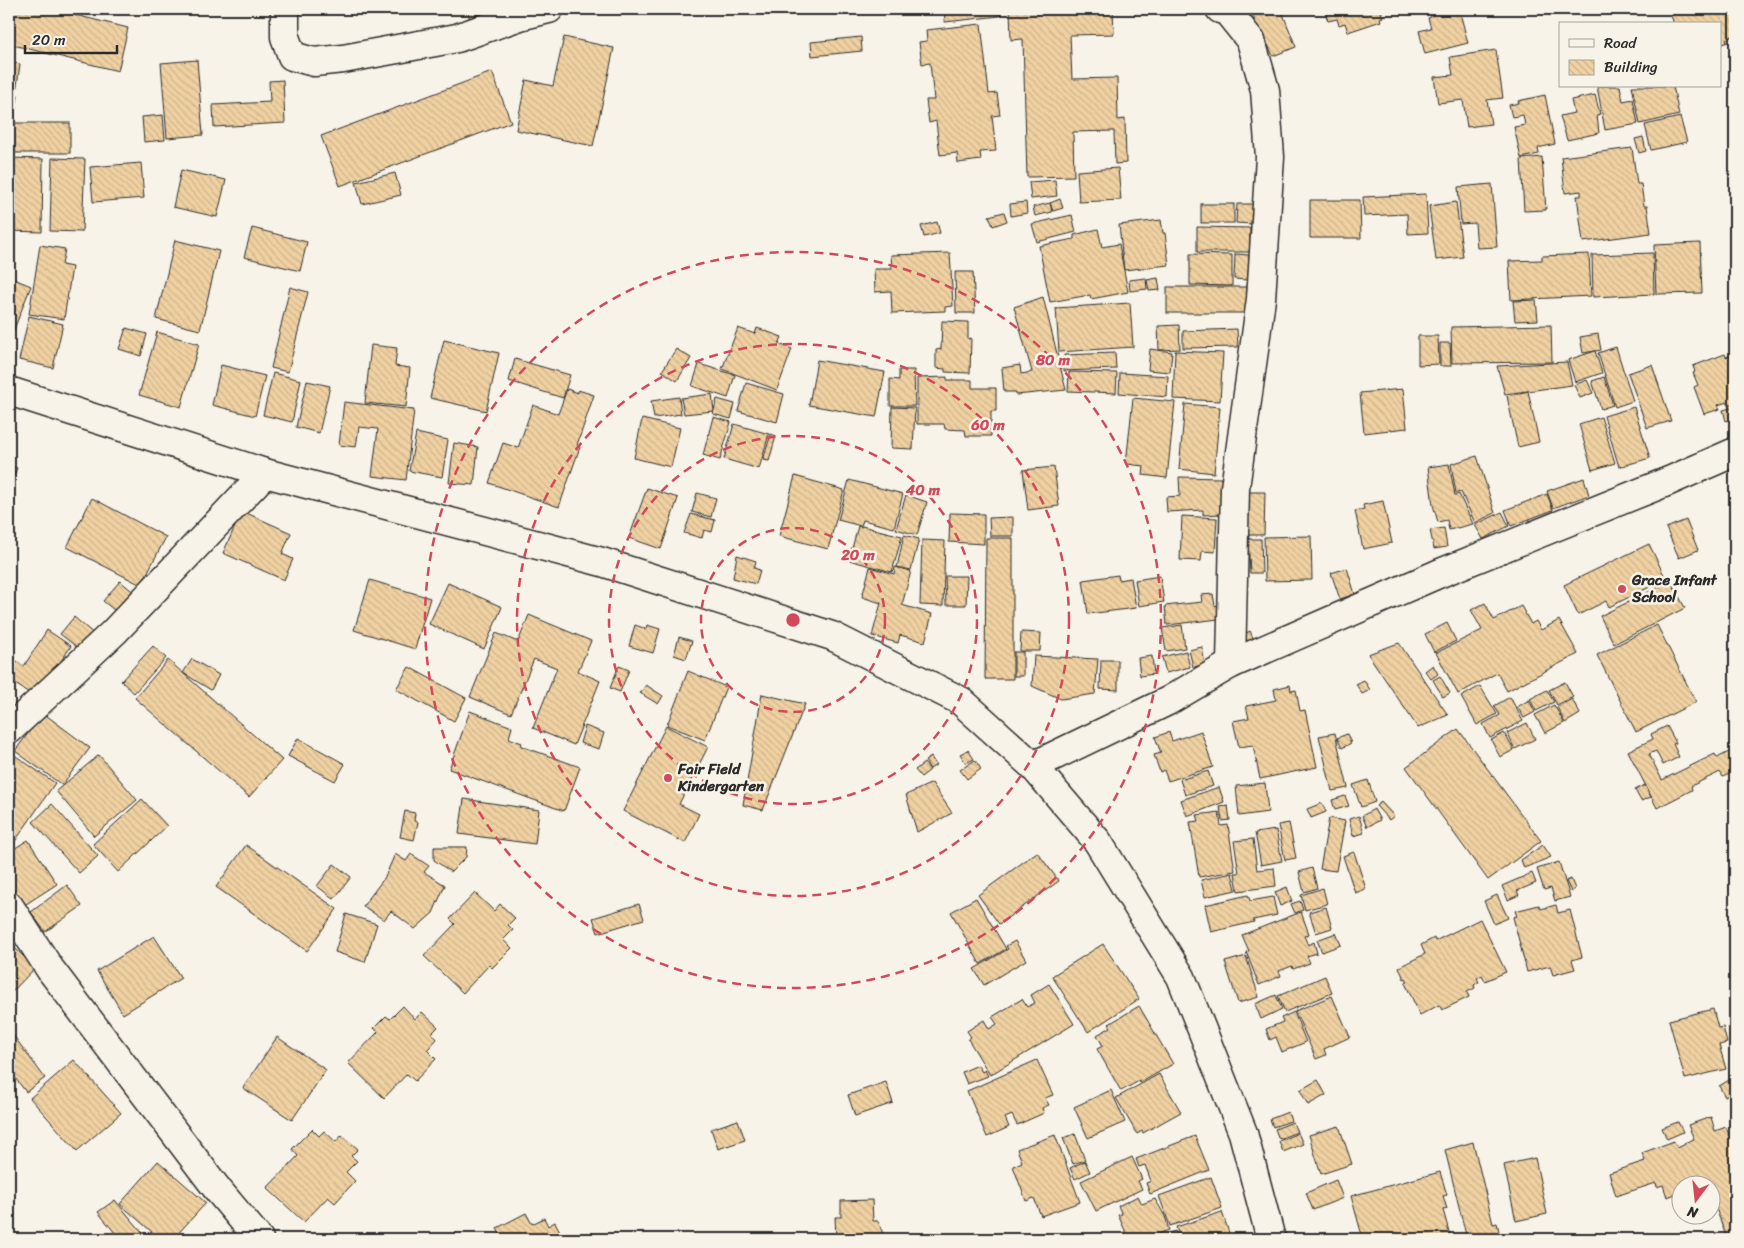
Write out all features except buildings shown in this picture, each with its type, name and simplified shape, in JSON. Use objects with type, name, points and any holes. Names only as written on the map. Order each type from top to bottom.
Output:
[{"type":"street","points":[[285,9],[285,37],[292,56],[314,62],[343,59],[457,38],[520,16],[549,9]]},
{"type":"street","points":[[1220,9],[1227,11],[1250,41],[1265,90],[1270,157],[1261,299],[1235,488],[1231,664]]},
{"type":"street","points":[[9,391],[265,473],[602,562],[832,636],[961,701],[1032,766],[1098,842],[1181,977],[1244,1133],[1271,1239]]},
{"type":"street","points":[[1032,766],[1168,701],[1231,664],[1438,574],[1669,481],[1735,452]]},
{"type":"street","points":[[9,730],[114,632],[265,473]]},
{"type":"street","points":[[9,906],[50,969],[212,1182],[259,1239]]},
{"type":"place","name":"Grace Infant School","points":[[1622,589]]},
{"type":"place","name":"Fair Field Kindergarten","points":[[668,778]]}]
